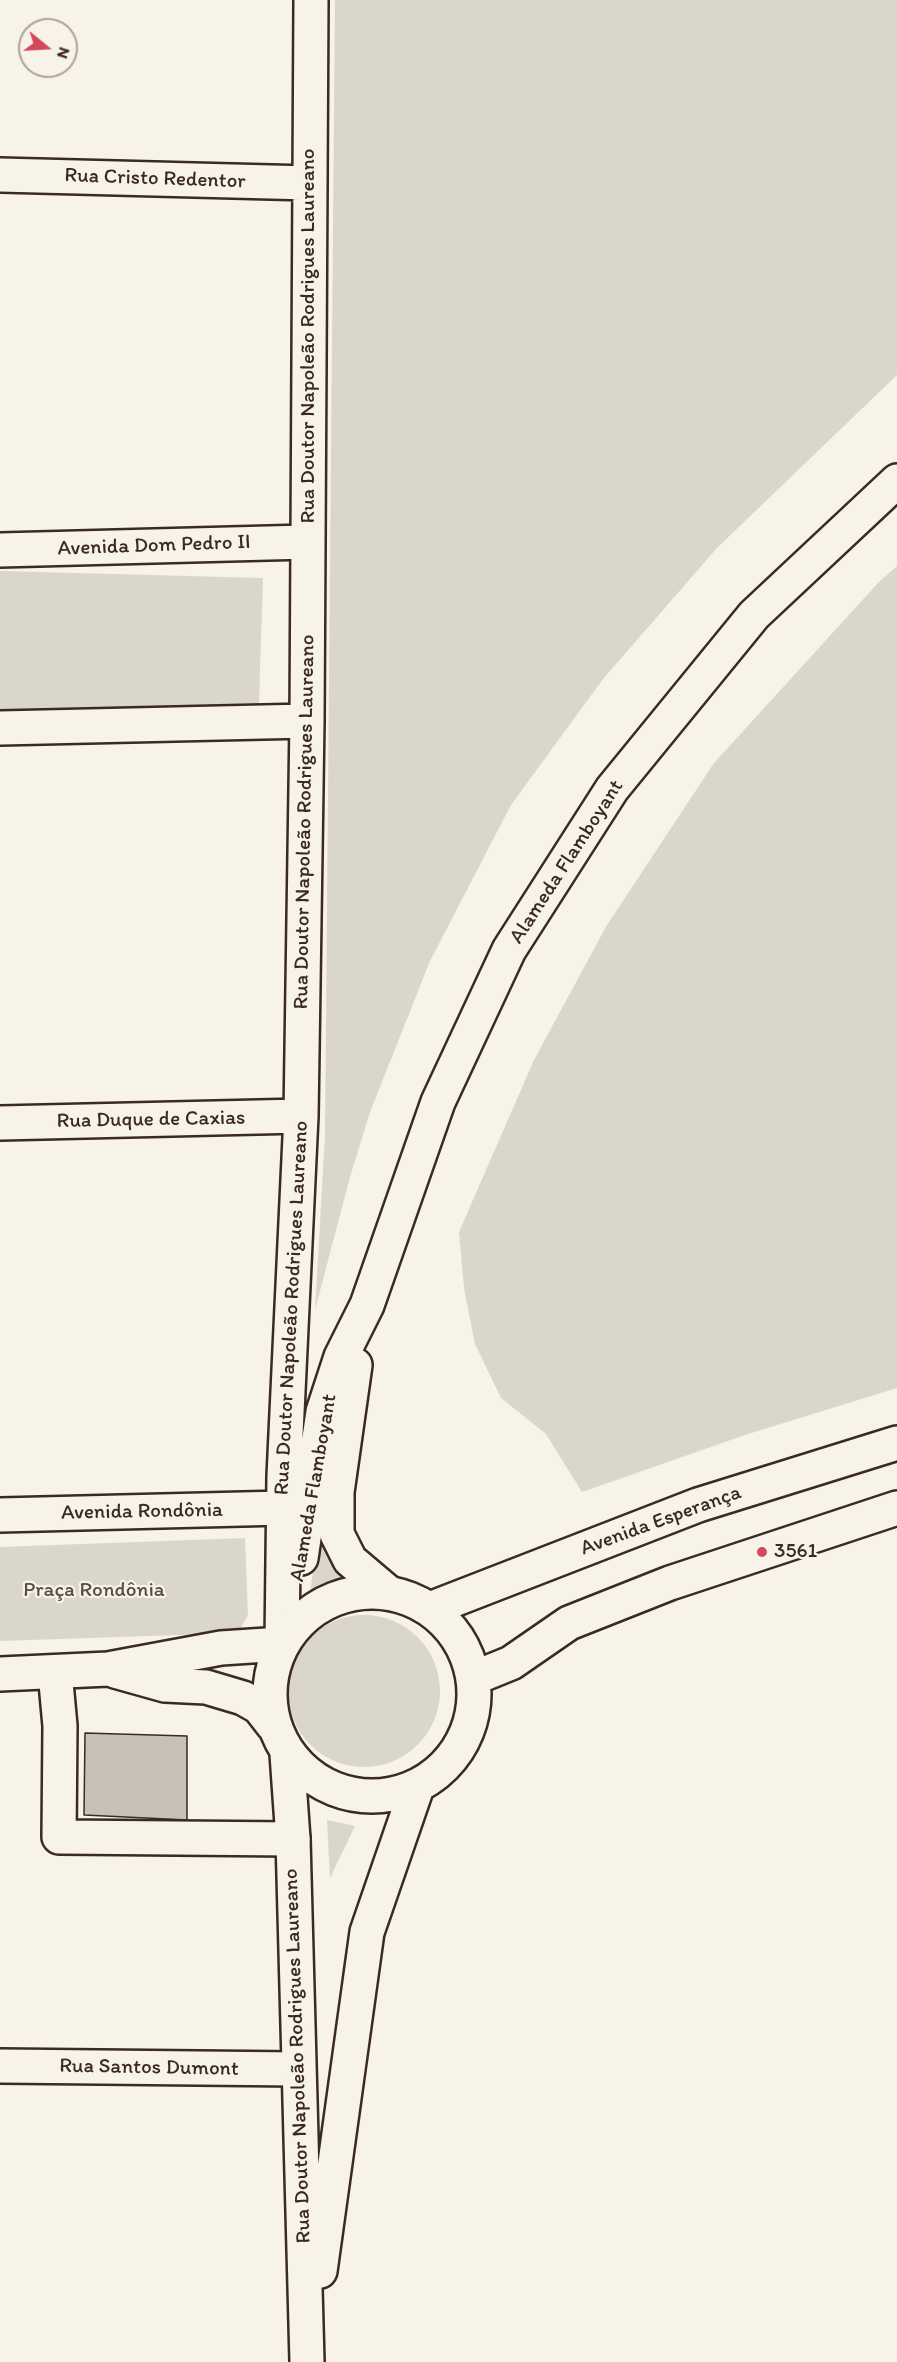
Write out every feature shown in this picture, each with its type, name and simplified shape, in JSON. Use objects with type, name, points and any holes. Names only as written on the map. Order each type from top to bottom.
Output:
[{"type":"street","name":"Rua Doutor Napoleão Rodrigues Laureano","points":[[289,1635],[283,1508],[301,1116],[307,721],[311,0]]},
{"type":"street","name":"Rua Cristo Redentor","points":[[0,175],[310,183]]},
{"type":"street","name":"Alameda Flamboyant","points":[[289,1635],[323,1412],[341,1357],[361,1321],[438,1102],[509,950],[612,789],[754,615],[897,481]]},
{"type":"street","name":"Avenida Dom Pedro II","points":[[0,550],[307,542]]},
{"type":"street","points":[[0,728],[307,721]]},
{"type":"street","name":"Rua Duque de Caxias","points":[[0,1123],[301,1116]]},
{"type":"street","name":"Alameda Flamboyant","points":[[361,1321],[337,1492],[336,1534],[350,1560],[389,1593]]},
{"type":"street","name":"Avenida Esperança","points":[[430,1609],[698,1505],[897,1443]]},
{"type":"street","name":"Avenida Rondônia","points":[[0,1515],[283,1508]]},
{"type":"street","points":[[474,1678],[511,1663],[569,1623],[670,1582],[897,1508]]},
{"type":"street","points":[[108,1669],[165,1685],[206,1687],[243,1698],[259,1707],[280,1740],[323,1786],[370,1799],[417,1787],[451,1760],[471,1722],[474,1678],[459,1639],[430,1609],[389,1593],[354,1593],[322,1604],[289,1635],[272,1670],[269,1698],[280,1740]]},
{"type":"street","points":[[0,1674],[108,1669],[289,1635]]},
{"type":"street","points":[[55,1672],[60,1726],[59,1837],[293,1839]]},
{"type":"street","name":"Rua Doutor Napoleão Rodrigues Laureano","points":[[280,1740],[293,1839],[307,2360]]},
{"type":"street","name":"Rua Doutor Napoleão Rodrigues Laureano","points":[[307,2360],[367,1932],[417,1787]]},
{"type":"street","name":"Rua Santos Dumont","points":[[0,2066],[298,2069]]},
{"type":"green space","points":[[335,0],[897,0],[897,375],[717,548],[603,679],[511,805],[430,961],[370,1112],[350,1177],[315,1310],[325,1135]]},
{"type":"green space","points":[[897,566],[897,1388],[745,1435],[582,1492],[546,1434],[501,1398],[475,1344],[464,1288],[459,1232],[534,1060],[607,925],[714,763],[878,583]]},
{"type":"green space","points":[[0,571],[263,578],[259,703],[244,715],[0,717]]},
{"type":"green space","points":[[318,1535],[343,1575],[310,1593]]},
{"type":"green space","name":"Praça Rondônia","points":[[245,1538],[248,1615],[238,1633],[0,1641],[0,1547]]},
{"type":"green space","points":[[364,1615],[379,1616],[393,1621],[418,1637],[434,1662],[439,1676],[439,1706],[434,1720],[418,1745],[393,1761],[379,1766],[364,1767],[349,1766],[335,1761],[310,1745],[294,1720],[289,1706],[288,1691],[289,1676],[294,1662],[310,1637],[335,1621],[349,1616]]},
{"type":"green space","points":[[327,1820],[355,1826],[330,1878]]},
{"type":"building","points":[[85,1733],[187,1736],[187,1820],[84,1815]]},
{"type":"place","name":"3561","points":[[762,1552]]}]
